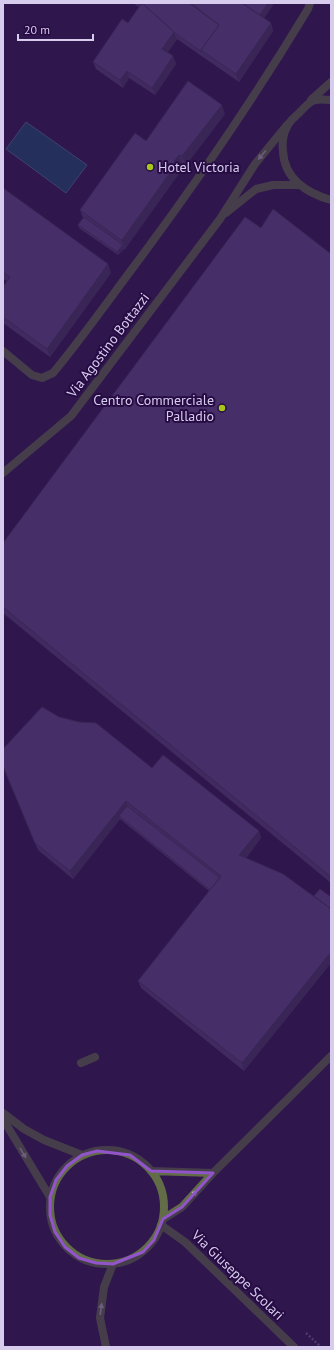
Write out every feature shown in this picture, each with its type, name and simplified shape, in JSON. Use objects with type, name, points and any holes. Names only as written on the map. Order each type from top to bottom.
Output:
[{"type":"street","points":[[3,351],[32,375],[42,378],[53,374],[211,160],[282,52],[308,9],[310,3]]},
{"type":"street","name":"Via Agostino Bottazzi","points":[[3,473],[71,416],[220,219],[255,164],[287,125],[331,82]]},
{"type":"street","points":[[310,101],[322,99],[331,100]]},
{"type":"street","points":[[287,125],[284,136],[283,158],[291,176],[299,185],[320,197],[331,200]]},
{"type":"street","name":"Via Agostino Bottazzi","points":[[220,219],[256,189],[273,185],[299,185]]},
{"type":"street","points":[[162,1222],[182,1207],[213,1173],[331,1056]]},
{"type":"street","points":[[81,1063],[95,1057]]},
{"type":"street","points":[[3,1113],[44,1140],[82,1156]]},
{"type":"street","points":[[3,1119],[50,1197]]},
{"type":"street","points":[[97,1150],[114,1150],[130,1155],[151,1171],[160,1185],[164,1202],[162,1222],[154,1240],[143,1252],[129,1260],[113,1264],[96,1263],[79,1258],[65,1247],[55,1232],[50,1215],[50,1197],[56,1180],[67,1166],[82,1156],[97,1150]]},
{"type":"street","points":[[151,1171],[213,1173]]},
{"type":"street","name":"Via Giuseppe Scolari","points":[[162,1222],[185,1242],[294,1347]]},
{"type":"street","points":[[106,1347],[100,1318],[104,1288],[113,1264]]},
{"type":"highlighted area","points":[[97,1151],[130,1155],[151,1171],[213,1173],[182,1207],[163,1219],[154,1240],[143,1252],[113,1264],[96,1263],[79,1258],[65,1247],[55,1232],[50,1215],[50,1197],[56,1180],[67,1166],[82,1155]]},
{"type":"water","points":[[26,122],[87,165],[66,193],[6,149]]},
{"type":"building","points":[[142,3],[189,3],[219,25],[201,50],[202,52],[175,33]]},
{"type":"building","points":[[142,3],[174,32],[162,49],[173,56],[152,88],[127,71],[120,80],[93,62],[122,19],[128,23]]},
{"type":"building","points":[[191,3],[242,3],[271,23],[236,74],[201,50],[219,25]]},
{"type":"building","points":[[242,3],[268,3],[260,15]]},
{"type":"building","name":"Hotel Victoria","points":[[188,81],[222,105],[182,156],[179,155],[174,161],[177,163],[121,240],[80,210],[135,133],[146,141]]},
{"type":"building","points":[[3,188],[108,264],[47,349],[3,317],[3,287],[10,277],[3,272]]},
{"type":"building","name":"Centro Commerciale Palladio","points":[[273,209],[331,254],[331,877],[3,607],[3,543],[245,217],[261,228]]},
{"type":"building","points":[[84,217],[123,245],[117,252],[78,225]]},
{"type":"building","points":[[42,707],[59,717],[79,722],[96,723],[152,768],[163,755],[259,831],[239,855],[283,874],[331,909],[331,952],[242,1063],[138,981],[221,876],[126,801],[70,871],[35,843],[3,766],[3,749]]},
{"type":"building","points":[[127,806],[220,878],[210,890],[119,816]]},
{"type":"building","points":[[320,889],[331,897],[331,909],[314,896]]},
{"type":"place","name":"Hotel Victoria","points":[[150,167]]},
{"type":"place","name":"Centro Commerciale Palladio","points":[[222,408]]}]
